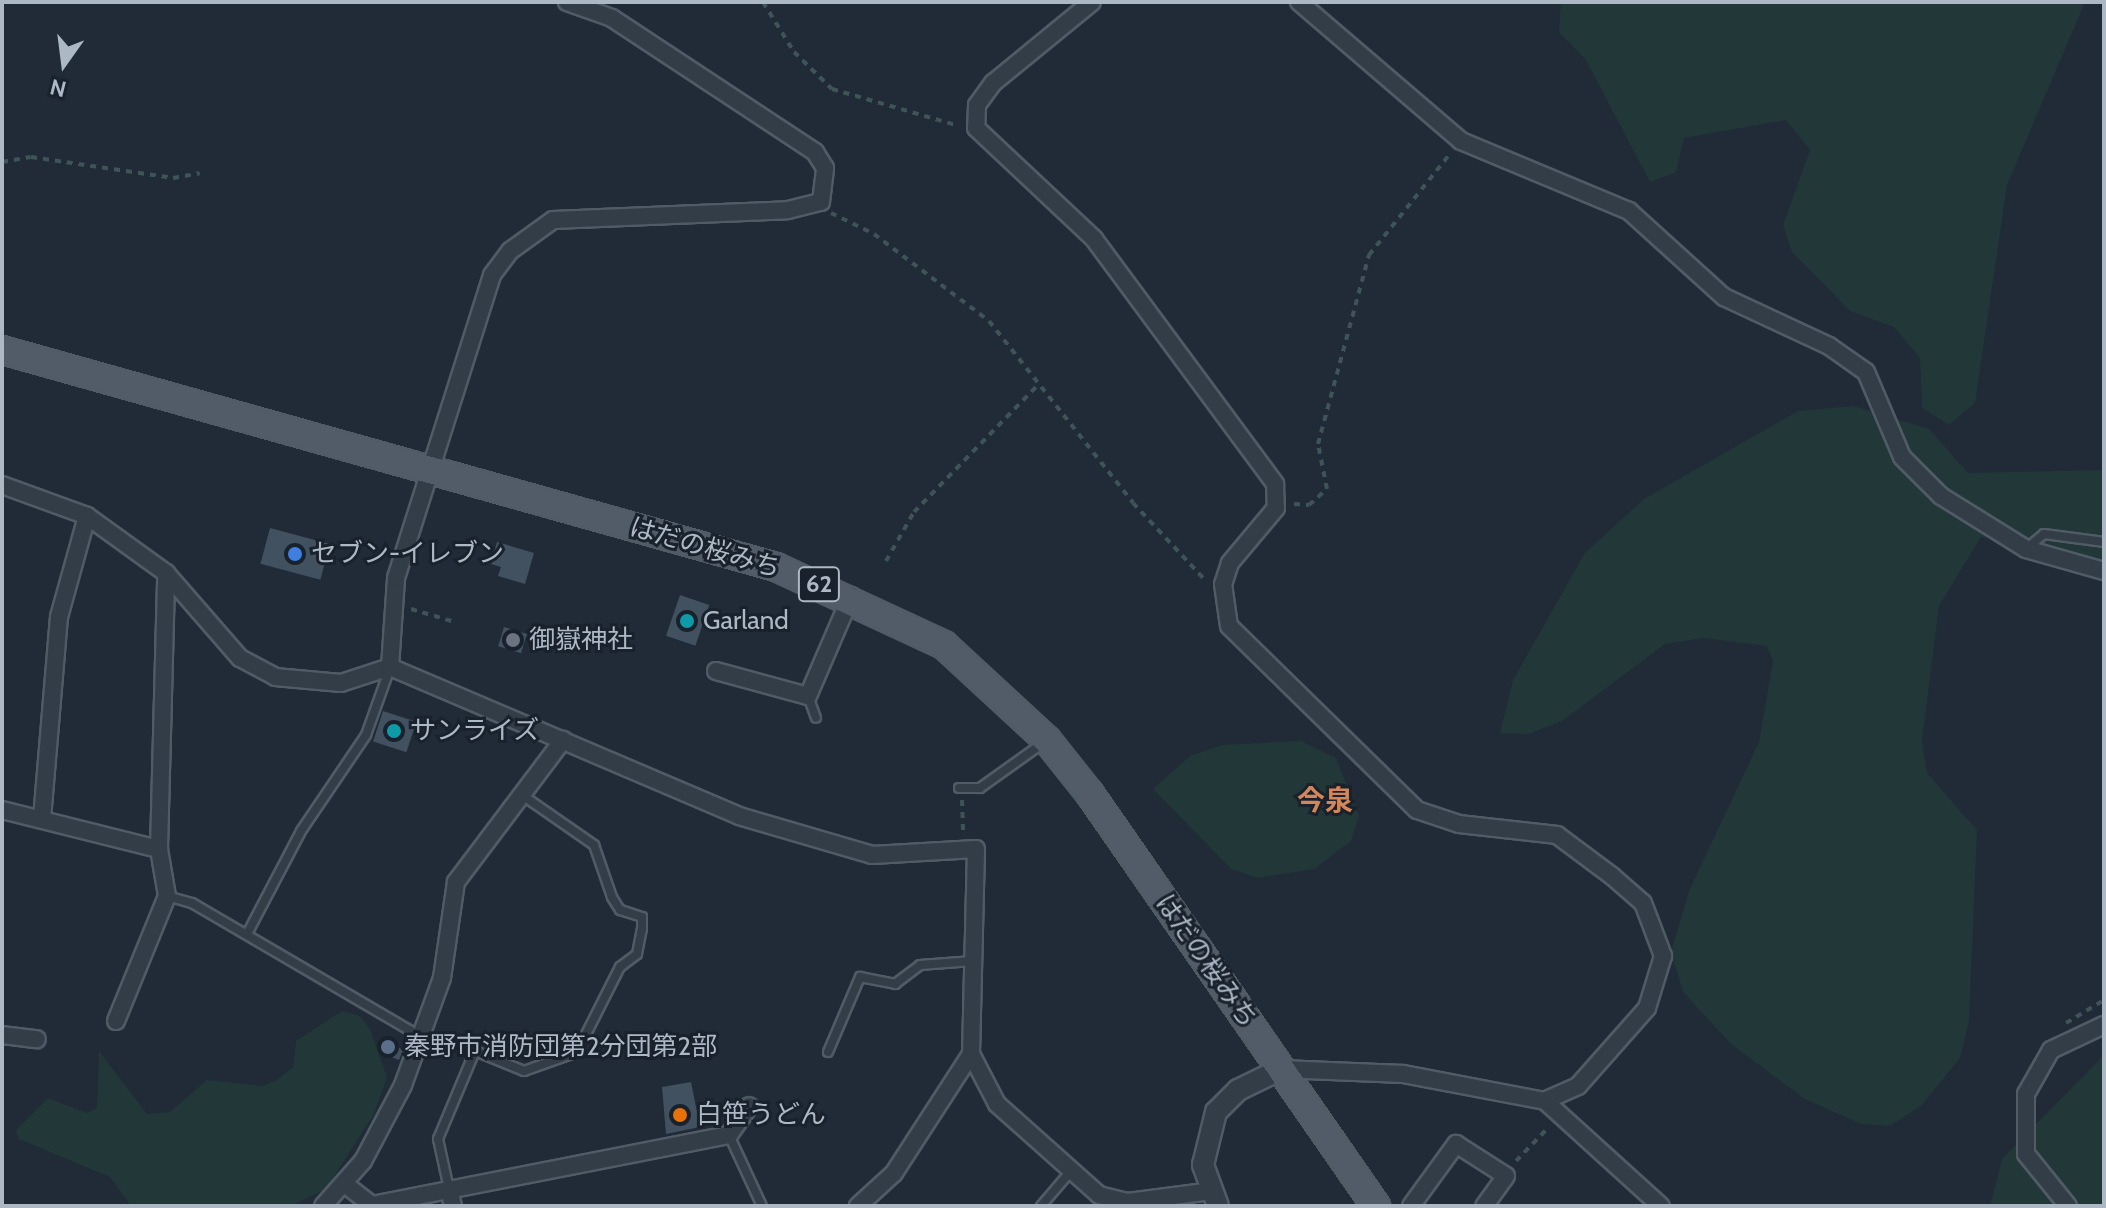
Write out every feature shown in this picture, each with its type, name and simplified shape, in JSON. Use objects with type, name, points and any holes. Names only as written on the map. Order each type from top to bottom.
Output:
[{"type":"main road","name":"はだの桜みち","points":[[2,350],[776,567],[851,596],[944,645],[1047,740],[1376,1206]]},
{"type":"street","points":[[390,667],[392,604],[430,469],[492,275],[530,233],[553,220],[815,204],[826,182],[815,152],[612,18],[567,2]]},
{"type":"street","points":[[1092,2],[993,83],[977,105],[976,128],[1094,239],[1275,484],[1279,501],[1230,563],[1222,595],[1229,626],[1417,810],[1459,824],[1557,835],[1643,903],[1663,956],[1647,1008],[1578,1086],[1545,1101]]},
{"type":"street","points":[[1299,2],[1461,141],[1629,211],[1724,297],[1829,346],[1866,372],[1902,457],[1941,496],[2026,549],[2104,571]]},
{"type":"street","points":[[2,485],[87,516],[166,573],[240,658],[275,677],[341,683],[390,667],[739,816],[872,855],[976,849],[971,1054],[997,1104],[1070,1172],[1113,1203],[1215,1199],[1203,1165],[1216,1112],[1281,1069],[1403,1074],[1545,1101],[1661,1206]]},
{"type":"street","points":[[42,819],[59,617],[87,516]]},
{"type":"street","points":[[116,1021],[167,896],[159,849],[166,573]]},
{"type":"street","points":[[716,671],[808,696],[851,596]]},
{"type":"street","points":[[323,1206],[346,1185],[380,1132],[420,1036],[445,965],[456,882],[525,797],[563,740]]},
{"type":"street","points":[[2,810],[159,849]]},
{"type":"street","points":[[2068,1206],[2026,1154],[2026,1094],[2051,1050],[2104,1025]]},
{"type":"street","points":[[2,1035],[37,1039]]},
{"type":"street","points":[[858,1206],[894,1173],[971,1054]]},
{"type":"street","points":[[346,1185],[372,1205],[451,1198],[729,1135],[749,1106]]},
{"type":"street","points":[[1411,1206],[1456,1144],[1506,1176],[1484,1206]]},
{"type":"lane","points":[[2026,549],[2044,534],[2104,542]]},
{"type":"lane","points":[[247,934],[301,831],[366,735],[390,667]]},
{"type":"lane","points":[[808,696],[816,718]]},
{"type":"lane","points":[[960,788],[980,788],[1047,740]]},
{"type":"lane","points":[[451,1198],[438,1139],[475,1051],[524,1071],[577,1052],[620,967],[637,954],[642,929],[642,917],[620,910],[612,897],[594,845],[525,797]]},
{"type":"lane","points":[[167,896],[247,934],[345,999],[420,1036]]},
{"type":"lane","points":[[828,1052],[860,977],[895,984],[920,965],[973,961]]},
{"type":"lane","points":[[729,1135],[762,1206]]},
{"type":"lane","points":[[1041,1206],[1070,1172]]},
{"type":"path","points":[[763,2],[794,52],[832,89],[933,124],[976,128]]},
{"type":"path","points":[[1279,501],[1309,505],[1327,489],[1318,444],[1369,255],[1461,141]]},
{"type":"path","points":[[2,162],[31,157],[173,178],[200,173]]},
{"type":"path","points":[[815,204],[874,234],[989,321],[1163,538],[1222,595]]},
{"type":"path","points":[[886,561],[914,512],[1038,385]]},
{"type":"path","points":[[392,604],[455,622]]},
{"type":"path","points":[[960,788],[963,850]]},
{"type":"path","points":[[1519,1158],[1539,1138]]},
{"type":"green space","points":[[1561,2],[2085,2],[2007,185],[1975,403],[1949,425],[1922,408],[1920,358],[1894,327],[1850,311],[1792,252],[1783,225],[1810,150],[1786,120],[1684,138],[1676,172],[1650,182],[1586,60],[1559,32]]},
{"type":"green space","points":[[1854,406],[1929,429],[1968,473],[2104,470],[2104,580],[2074,552],[1981,537],[1939,606],[1922,740],[1927,773],[1977,830],[1969,1021],[1960,1058],[1922,1105],[1890,1126],[1861,1124],[1805,1099],[1731,1044],[1683,992],[1671,952],[1689,891],[1759,742],[1773,661],[1767,646],[1704,638],[1665,644],[1562,721],[1529,734],[1500,733],[1513,680],[1585,553],[1644,499],[1798,411]]},
{"type":"green space","points":[[1301,741],[1336,758],[1359,816],[1351,841],[1314,869],[1258,878],[1231,869],[1153,789],[1190,756],[1222,745]]},
{"type":"green space","points":[[342,1011],[360,1016],[370,1029],[387,1077],[374,1114],[326,1189],[291,1206],[131,1206],[110,1177],[19,1139],[16,1130],[48,1098],[87,1113],[97,1108],[99,1051],[147,1114],[170,1112],[207,1080],[262,1086],[277,1080],[293,1067],[296,1041]]},
{"type":"green space","points":[[2104,1055],[2104,1206],[1990,1206],[2002,1159]]},
{"type":"building","name":"セブン-イレブン","points":[[270,528],[330,544],[320,580],[260,564]]},
{"type":"building","points":[[497,542],[534,553],[525,584],[498,576],[501,567],[491,564]]},
{"type":"building","name":"Garland","points":[[680,595],[709,605],[695,646],[666,636]]},
{"type":"building","name":"御嶽神社","points":[[504,627],[527,634],[521,653],[498,646]]},
{"type":"building","name":"サンライズ","points":[[383,711],[416,722],[406,752],[373,741]]},
{"type":"building","name":"秦野市消防団第2分団第2部","points":[[384,1039],[403,1050],[399,1060],[379,1052]]},
{"type":"building","name":"白笹うどん","points":[[691,1082],[700,1127],[666,1134],[662,1087]]},
{"type":"place","name":"セブン-イレブン","points":[[295,554]]},
{"type":"place","name":"Garland","points":[[687,621]]},
{"type":"place","name":"御嶽神社","points":[[513,640]]},
{"type":"place","name":"サンライズ","points":[[394,731]]},
{"type":"place","name":"秦野市消防団第2分団第2部","points":[[388,1047]]},
{"type":"place","name":"白笹うどん","points":[[680,1115]]},
{"type":"district","name":"今泉","points":[[1325,800]]}]
